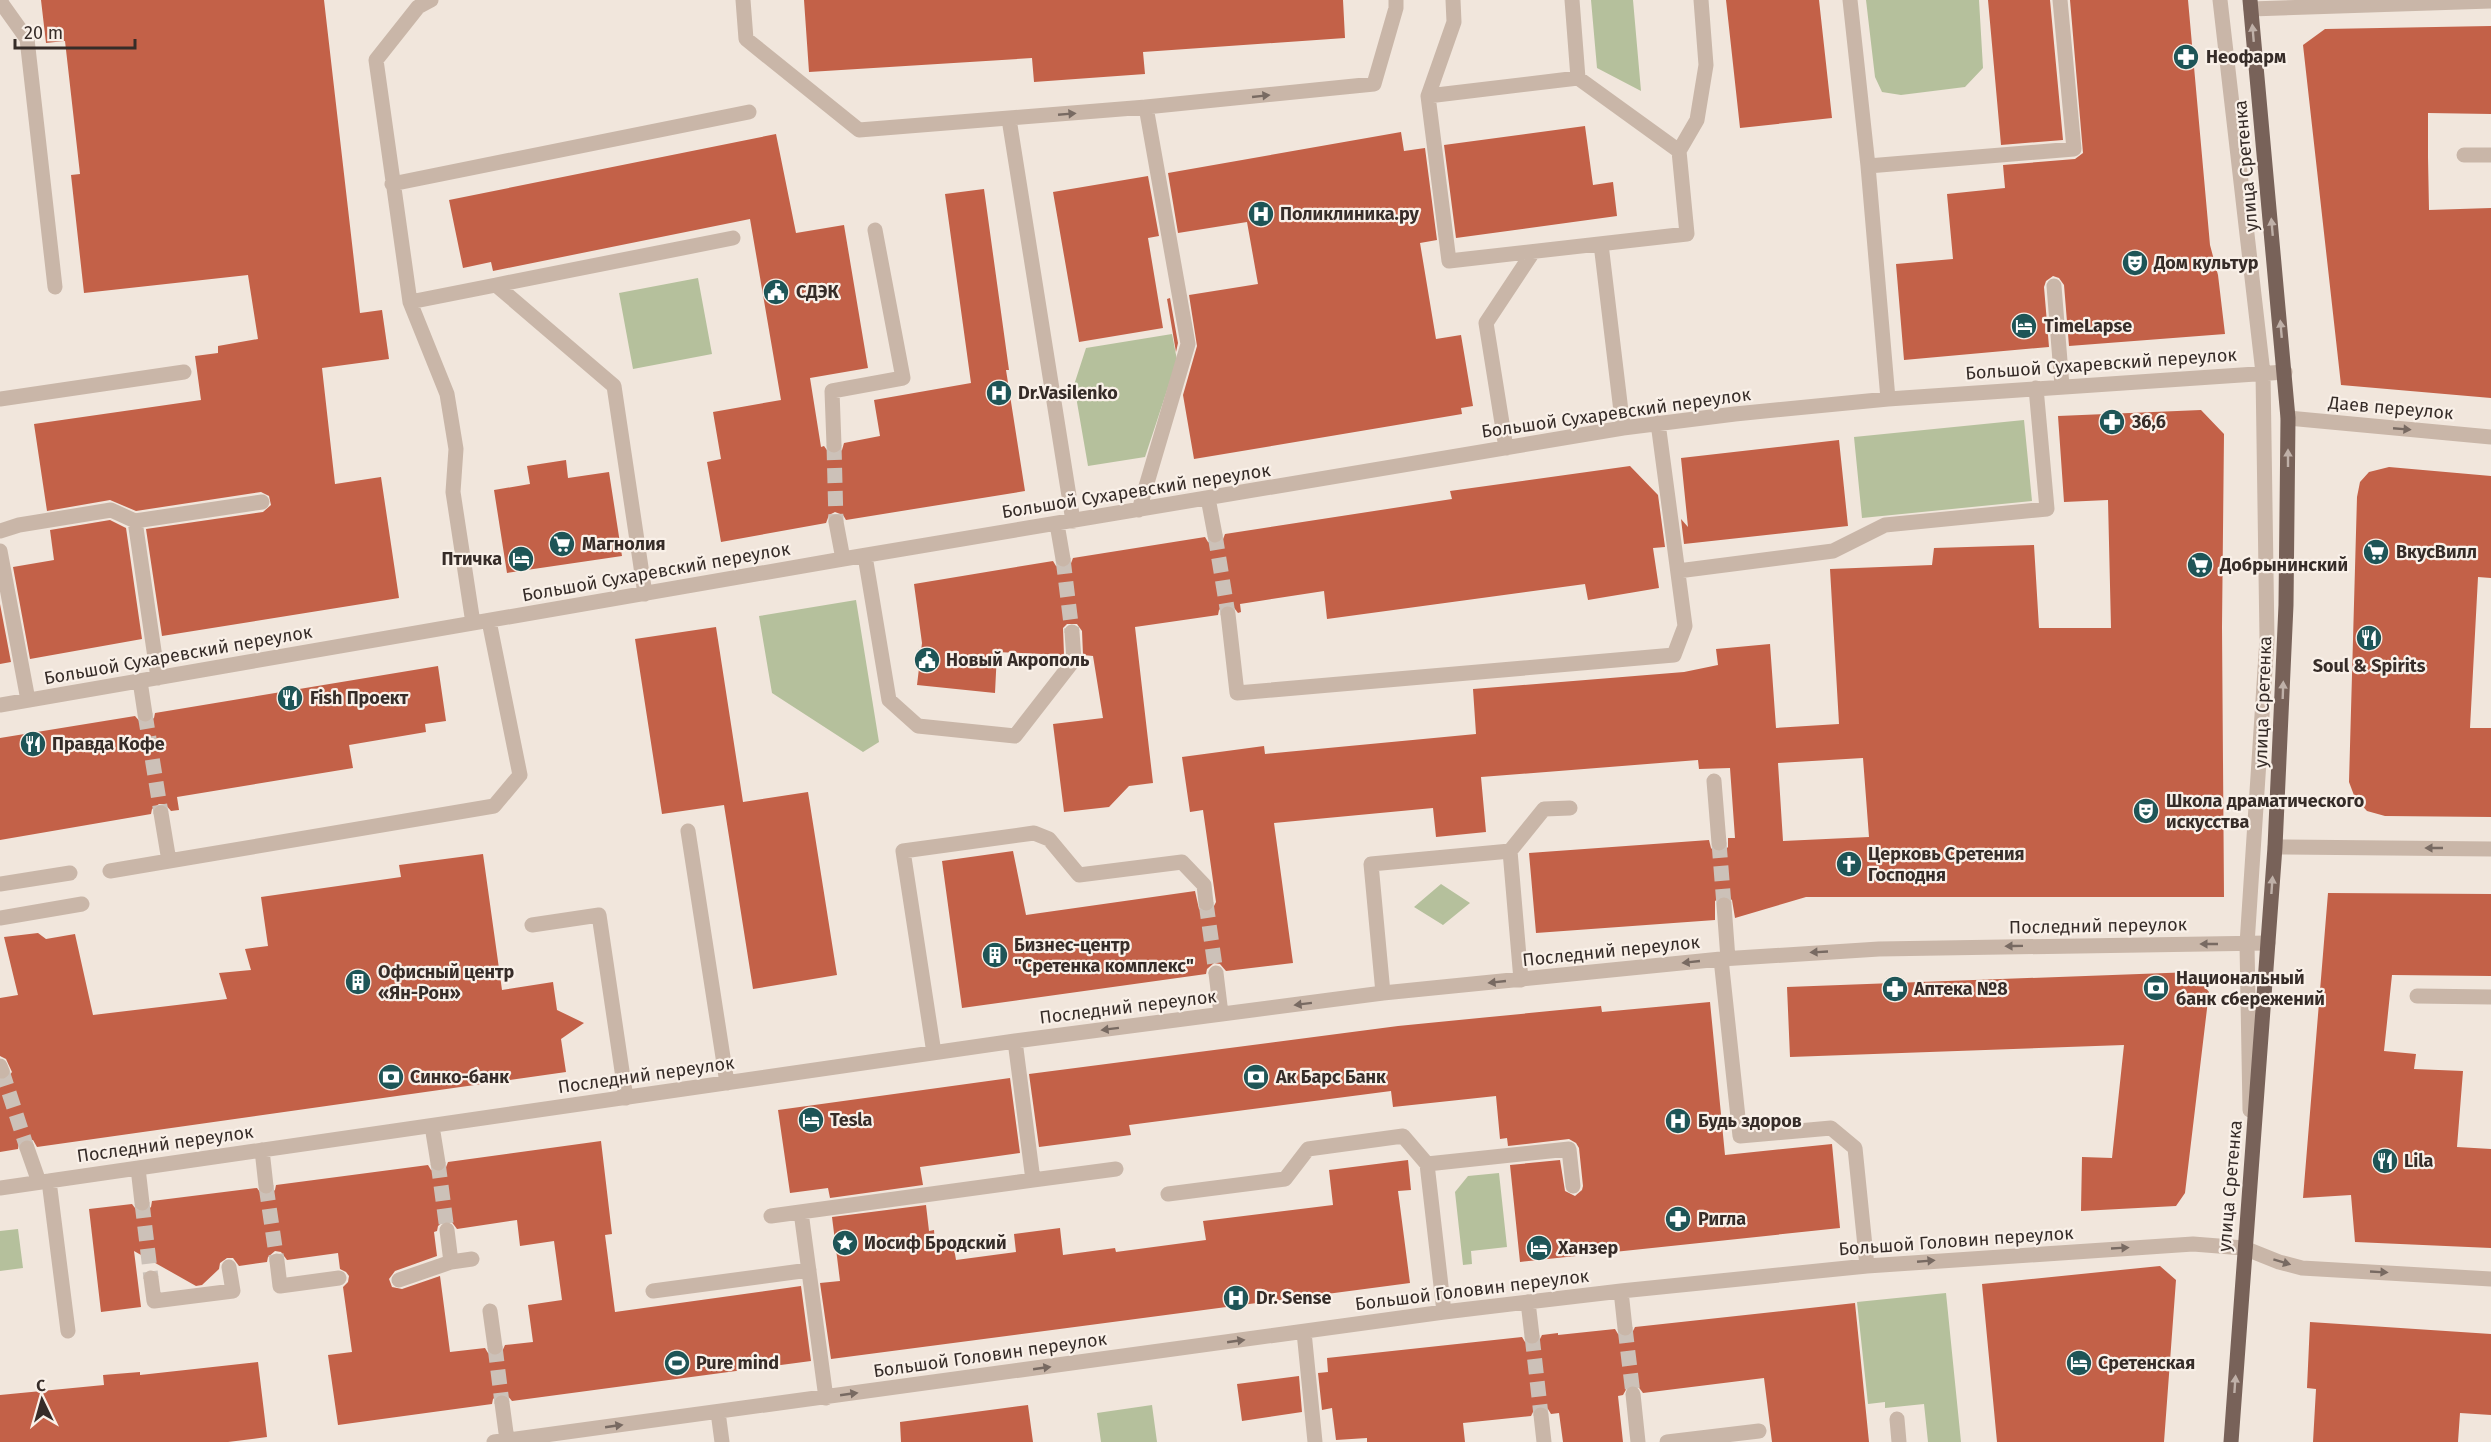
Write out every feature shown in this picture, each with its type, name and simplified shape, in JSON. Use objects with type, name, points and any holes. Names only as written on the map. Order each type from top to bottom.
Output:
[{"type":"main road","name":"улица Сретенка","points":[[2231,1442],[2275,847],[2286,605],[2288,418],[2251,5]]},
{"type":"street","points":[[1,0],[27,39],[55,287]]},
{"type":"street","points":[[743,0],[746,39],[859,130],[1146,107],[1374,84],[1396,9],[1396,0]]},
{"type":"street","points":[[1453,0],[1454,22],[1428,96],[1449,261],[1687,234],[1679,151],[1697,120],[1706,65],[1701,0]]},
{"type":"street","points":[[1572,0],[1578,78]]},
{"type":"street","points":[[1850,0],[1868,166],[1888,399]]},
{"type":"street","points":[[1868,166],[2074,149],[2060,0]]},
{"type":"street","points":[[2220,0],[2263,373],[2267,639],[2247,944],[2251,1176]]},
{"type":"street","points":[[2251,5],[2491,1]]},
{"type":"street","points":[[111,871],[494,806],[520,776],[481,622],[453,492],[456,449],[447,394],[410,302],[392,184],[376,60],[419,2]]},
{"type":"street","points":[[1428,96],[1578,78],[1679,151]]},
{"type":"street","points":[[1139,510],[1188,344],[1146,107]]},
{"type":"street","points":[[392,184],[749,112]]},
{"type":"street","points":[[1009,119],[1073,521]]},
{"type":"street","points":[[2464,154],[2491,155]]},
{"type":"street","points":[[834,444],[832,391],[903,378],[875,230]]},
{"type":"street","points":[[410,302],[733,238]]},
{"type":"street","points":[[1601,244],[1623,428]]},
{"type":"street","points":[[1506,448],[1486,323],[1533,252]]},
{"type":"street","points":[[496,285],[614,386],[645,594]]},
{"type":"street","points":[[2054,286],[2062,386]]},
{"type":"street","points":[[0,399],[184,372]]},
{"type":"street","name":"Большой Сухаревский переулок","points":[[0,705],[843,559],[1623,428],[1888,399],[2285,372]]},
{"type":"street","points":[[1678,571],[1833,550],[1885,525],[2047,509],[2036,388]]},
{"type":"street","name":"Даев переулок","points":[[2288,418],[2491,437]]},
{"type":"street","points":[[1228,614],[1237,693],[1674,655],[1685,626],[1658,423]]},
{"type":"street","points":[[1208,498],[1215,535]]},
{"type":"street","points":[[0,531],[19,525],[111,510],[135,521],[262,502]]},
{"type":"street","points":[[135,521],[158,678]]},
{"type":"street","points":[[836,522],[843,559]]},
{"type":"street","points":[[1056,524],[1063,559]]},
{"type":"street","points":[[0,551],[28,700]]},
{"type":"street","points":[[865,556],[889,700],[918,726],[1015,736],[1074,660],[1072,632]]},
{"type":"street","points":[[140,681],[145,714]]},
{"type":"street","points":[[1714,781],[1719,843]]},
{"type":"street","points":[[1521,980],[1510,851],[1544,809],[1570,808]]},
{"type":"street","points":[[161,813],[169,861]]},
{"type":"street","points":[[688,831],[727,1083]]},
{"type":"street","points":[[934,1053],[903,851],[1034,832],[1049,839],[1079,875],[1182,862],[1204,885],[1206,903]]},
{"type":"street","points":[[2275,847],[2491,849]]},
{"type":"street","points":[[1383,993],[1371,864],[1510,851]]},
{"type":"street","points":[[0,884],[70,873]]},
{"type":"street","points":[[0,918],[82,904]]},
{"type":"street","points":[[1724,905],[1724,959],[1740,1136],[1830,1128],[1855,1148],[1867,1266]]},
{"type":"street","points":[[532,925],[599,915],[626,1098]]},
{"type":"street","name":"Последний переулок","points":[[0,1188],[1015,1041],[1383,993],[1724,959],[1879,949],[2268,943]]},
{"type":"street","points":[[1216,973],[1221,1014]]},
{"type":"street","points":[[2417,996],[2491,997]]},
{"type":"street","points":[[1015,1041],[1034,1180]]},
{"type":"street","points":[[432,1126],[438,1164]]},
{"type":"street","points":[[1168,1194],[1285,1179],[1308,1149],[1403,1136],[1427,1164],[1444,1312]]},
{"type":"street","points":[[27,1148],[44,1182],[68,1331]]},
{"type":"street","points":[[1427,1164],[1569,1149],[1573,1186]]},
{"type":"street","points":[[262,1150],[266,1186]]},
{"type":"street","points":[[138,1168],[142,1203]]},
{"type":"street","points":[[771,1216],[1116,1169]]},
{"type":"street","points":[[801,1212],[826,1398]]},
{"type":"street","points":[[447,1230],[451,1262]]},
{"type":"street","name":"Большой Головин переулок","points":[[501,1441],[576,1437],[718,1412],[1444,1312],[1867,1266],[2193,1244],[2244,1248],[2279,1262],[2302,1268],[2491,1279]]},
{"type":"street","points":[[399,1280],[451,1262],[472,1259]]},
{"type":"street","points":[[277,1261],[280,1286],[339,1278]]},
{"type":"street","points":[[151,1278],[154,1301],[233,1291],[229,1267]]},
{"type":"street","points":[[653,1291],[809,1270]]},
{"type":"street","points":[[1621,1291],[1625,1328]]},
{"type":"street","points":[[1528,1302],[1532,1336]]},
{"type":"street","points":[[490,1311],[495,1347]]},
{"type":"street","points":[[1304,1332],[1315,1442]]},
{"type":"street","points":[[1633,1394],[1638,1442]]},
{"type":"street","points":[[501,1441],[502,1403]]},
{"type":"street","points":[[718,1412],[722,1442]]},
{"type":"street","points":[[1541,1415],[1544,1442]]},
{"type":"street","points":[[1896,1419],[1899,1442]]},
{"type":"street","points":[[1667,1442],[1759,1431]]},
{"type":"green space","points":[[1591,0],[1633,0],[1641,91],[1597,68]]},
{"type":"green space","points":[[1866,0],[1979,0],[1983,68],[1965,87],[1901,95],[1882,92],[1875,77]]},
{"type":"green space","points":[[698,278],[712,354],[633,369],[619,293]]},
{"type":"green space","points":[[1172,334],[1177,360],[1145,457],[1088,466],[1074,385],[1086,348]]},
{"type":"green space","points":[[2024,420],[2032,501],[1862,518],[1854,437]]},
{"type":"green space","points":[[856,600],[879,742],[863,752],[772,693],[759,616]]},
{"type":"green space","points":[[1441,884],[1470,903],[1443,925],[1414,907]]},
{"type":"green space","points":[[1499,1173],[1507,1247],[1471,1251],[1472,1264],[1463,1265],[1455,1192],[1468,1176]]},
{"type":"green space","points":[[18,1229],[23,1268],[0,1271],[0,1231]]},
{"type":"green space","points":[[1946,1293],[1961,1442],[1928,1442],[1924,1404],[1885,1408],[1885,1402],[1868,1404],[1857,1302]]},
{"type":"green space","points":[[1152,1405],[1157,1442],[1101,1442],[1097,1413]]},
{"type":"building","points":[[41,0],[324,0],[360,313],[382,310],[389,359],[322,368],[335,484],[381,477],[399,598],[162,636],[146,529],[263,512],[271,505],[269,496],[261,492],[136,511],[110,500],[47,511],[34,424],[201,400],[195,356],[218,353],[218,346],[258,339],[248,275],[84,293],[71,175],[80,174],[65,41],[46,43]]},
{"type":"building","points":[[804,0],[1343,0],[1345,38],[1143,52],[1145,74],[1034,82],[1032,58],[809,72]]},
{"type":"building","points":[[1726,0],[1819,0],[1832,118],[1740,128]]},
{"type":"building","points":[[1988,0],[2050,0],[2063,140],[2001,145]]},
{"type":"building","points":[[2070,0],[2188,0],[2210,245],[2218,275],[2225,334],[2069,346],[2064,285],[2059,278],[2053,276],[2046,281],[2044,287],[2049,347],[1904,360],[1896,264],[1953,259],[1947,194],[2005,188],[2003,165],[2075,159],[2083,153]]},
{"type":"building","points":[[2491,26],[2491,114],[2428,113],[2428,157],[2429,210],[2491,208],[2491,398],[2341,385],[2303,45],[2325,29]]},
{"type":"building","points":[[1585,126],[1593,185],[1613,182],[1617,216],[1456,238],[1444,145]]},
{"type":"building","points":[[1401,132],[1404,151],[1425,148],[1437,240],[1420,243],[1436,339],[1461,335],[1473,406],[1461,408],[1462,414],[1194,459],[1183,395],[1197,346],[1189,295],[1258,284],[1247,222],[1178,233],[1168,173]]},
{"type":"building","points":[[776,134],[796,233],[844,225],[868,368],[810,378],[821,447],[824,446],[829,453],[835,455],[842,450],[844,443],[880,436],[874,400],[971,383],[945,194],[984,189],[1009,370],[1006,370],[1025,491],[846,520],[843,515],[835,512],[829,515],[826,523],[721,542],[707,462],[721,459],[713,412],[781,400],[750,219],[493,271],[491,262],[463,268],[449,200]]},
{"type":"building","points":[[1148,176],[1159,236],[1148,238],[1163,328],[1079,342],[1053,192]]},
{"type":"building","points":[[1170,298],[1178,343],[1176,352],[1167,299]]},
{"type":"building","points":[[2201,410],[2224,434],[2222,627],[2224,897],[1806,897],[1735,918],[1732,900],[1724,895],[1715,901],[1715,920],[1536,933],[1529,853],[1709,840],[1714,851],[1724,851],[1728,847],[1728,838],[1735,838],[1730,768],[1699,769],[1698,760],[1481,777],[1486,832],[1436,837],[1433,808],[1274,823],[1293,963],[1226,971],[1220,964],[1214,963],[1207,969],[1206,974],[962,1008],[942,861],[1013,851],[1026,915],[1195,891],[1199,909],[1206,913],[1212,910],[1216,902],[1203,810],[1190,812],[1182,757],[1264,746],[1265,754],[1476,734],[1473,689],[1684,672],[1718,665],[1716,649],[1770,644],[1776,728],[1839,724],[1830,569],[1932,565],[1934,548],[2034,545],[2039,628],[2111,628],[2108,500],[2064,502],[2058,416]],"holes":[[[1863,758],[1869,837],[1783,841],[1778,763]]]},
{"type":"building","points":[[1839,440],[1848,526],[1684,544],[1681,519],[1688,527],[1681,458]]},
{"type":"building","points":[[566,460],[568,478],[609,472],[622,556],[507,573],[494,490],[530,484],[527,466]]},
{"type":"building","points":[[1630,466],[1658,495],[1665,547],[1653,548],[1659,588],[1588,600],[1585,584],[1327,619],[1324,591],[1240,604],[1241,612],[1238,613],[1232,605],[1226,604],[1219,610],[1218,615],[1135,627],[1153,783],[1129,786],[1109,807],[1064,812],[1053,724],[1103,718],[1093,656],[1083,655],[1082,631],[1077,624],[1067,624],[1063,628],[1064,655],[997,652],[995,693],[917,685],[922,643],[914,584],[1053,561],[1056,566],[1064,569],[1070,566],[1073,558],[1205,537],[1208,542],[1216,545],[1222,542],[1225,534],[1452,499],[1450,491]]},
{"type":"building","points":[[2389,467],[2491,476],[2491,578],[2478,577],[2470,728],[2491,728],[2491,817],[2385,816],[2367,811],[2355,798],[2349,782],[2357,497],[2360,482],[2369,472]]},
{"type":"building","points":[[110,520],[126,528],[142,639],[30,659],[13,567],[54,560],[50,530]]},
{"type":"building","points":[[0,604],[11,662],[0,664]]},
{"type":"building","points":[[716,627],[743,802],[808,792],[837,975],[753,989],[724,805],[662,814],[635,639]]},
{"type":"building","points":[[438,666],[446,721],[425,724],[426,732],[349,745],[353,768],[177,797],[179,810],[171,811],[165,804],[159,804],[152,809],[151,814],[0,840],[0,738],[135,716],[141,723],[147,723],[154,718],[155,713]]},
{"type":"building","points":[[483,854],[502,990],[553,982],[557,1010],[584,1023],[561,1039],[566,1072],[37,1147],[33,1140],[24,1139],[19,1142],[18,1149],[0,1152],[0,1080],[6,1080],[12,1072],[6,1059],[0,1056],[0,998],[18,995],[4,937],[38,933],[46,939],[75,934],[93,1015],[227,999],[219,973],[251,970],[245,949],[268,946],[261,897],[401,877],[399,865]]},
{"type":"building","points":[[2328,893],[2491,894],[2491,976],[2392,975],[2384,1051],[2416,1054],[2414,1069],[2463,1071],[2457,1147],[2491,1149],[2491,1248],[2355,1242],[2351,1195],[2303,1198]]},
{"type":"building","points":[[2193,972],[2209,992],[2185,1193],[2176,1206],[2081,1211],[2082,1157],[2112,1158],[2124,1045],[1790,1057],[1787,987]]},
{"type":"building","points":[[1710,1002],[1725,1155],[1832,1144],[1840,1228],[1520,1262],[1510,1165],[1560,1160],[1565,1191],[1575,1196],[1583,1186],[1579,1148],[1569,1139],[1508,1146],[1507,1138],[1500,1139],[1496,1096],[1393,1107],[1391,1091],[1129,1125],[1131,1135],[1039,1147],[1029,1074],[1398,1026],[1601,1006],[1602,1012]]},
{"type":"building","points":[[1010,1078],[1020,1153],[920,1167],[923,1185],[830,1198],[828,1188],[790,1193],[778,1110]]},
{"type":"building","points":[[601,1141],[612,1234],[605,1235],[615,1312],[801,1286],[811,1361],[512,1401],[506,1394],[500,1393],[493,1399],[492,1404],[338,1425],[328,1355],[352,1352],[343,1287],[348,1282],[349,1276],[340,1269],[338,1253],[287,1260],[281,1252],[275,1251],[268,1257],[267,1262],[239,1266],[233,1258],[227,1258],[202,1285],[196,1286],[134,1251],[141,1307],[101,1312],[89,1209],[132,1204],[138,1212],[144,1213],[151,1207],[152,1201],[257,1188],[262,1195],[268,1196],[275,1190],[276,1185],[428,1165],[431,1170],[439,1173],[445,1170],[448,1162]],"holes":[[[445,1220],[451,1221],[457,1229],[517,1220],[520,1246],[554,1241],[562,1300],[528,1305],[533,1342],[505,1345],[501,1354],[496,1357],[488,1353],[485,1348],[450,1352],[440,1276],[402,1289],[392,1287],[389,1279],[395,1271],[437,1256],[434,1232]]]},
{"type":"building","points":[[1408,1160],[1411,1190],[1398,1191],[1410,1283],[831,1359],[820,1283],[840,1281],[832,1217],[926,1205],[929,1231],[934,1230],[935,1244],[953,1242],[956,1260],[1016,1252],[1014,1234],[1060,1228],[1063,1255],[1115,1248],[1116,1252],[1206,1240],[1203,1221],[1333,1205],[1329,1170]]},
{"type":"building","name":"Сретенская","points":[[2160,1266],[2176,1280],[2164,1442],[1997,1442],[1982,1284]]},
{"type":"building","points":[[1855,1303],[1869,1442],[1772,1442],[1764,1378],[1643,1393],[1637,1385],[1628,1386],[1623,1395],[1618,1396],[1623,1442],[1563,1442],[1559,1413],[1551,1414],[1541,1405],[1535,1408],[1531,1416],[1463,1423],[1465,1442],[1367,1442],[1367,1438],[1336,1440],[1332,1408],[1322,1410],[1318,1373],[1328,1372],[1327,1358],[1522,1337],[1525,1342],[1533,1346],[1538,1343],[1542,1335],[1615,1329],[1625,1338],[1631,1335],[1635,1327]]},
{"type":"building","points":[[2310,1322],[2491,1334],[2491,1415],[2460,1413],[2458,1442],[2313,1442],[2316,1389],[2307,1388]]},
{"type":"building","points":[[258,1362],[267,1437],[228,1442],[0,1442],[0,1395],[104,1385],[103,1375],[140,1372],[140,1375]]},
{"type":"building","points":[[1299,1376],[1302,1412],[1242,1421],[1237,1384]]},
{"type":"building","points":[[1028,1405],[1033,1442],[901,1442],[900,1422]]},
{"type":"tunnel","points":[[834,445],[836,522]]},
{"type":"tunnel","points":[[1215,535],[1228,614]]},
{"type":"tunnel","points":[[1063,559],[1072,632]]},
{"type":"tunnel","points":[[145,714],[161,813]]},
{"type":"tunnel","points":[[1719,843],[1724,905]]},
{"type":"tunnel","points":[[1206,903],[1216,973]]},
{"type":"tunnel","points":[[2,1071],[27,1148]]},
{"type":"tunnel","points":[[438,1163],[447,1230]]},
{"type":"tunnel","points":[[266,1186],[277,1261]]},
{"type":"tunnel","points":[[142,1203],[151,1278]]},
{"type":"tunnel","points":[[1625,1328],[1633,1394]]},
{"type":"tunnel","points":[[1532,1336],[1541,1415]]},
{"type":"tunnel","points":[[495,1347],[502,1403]]},
{"type":"place","name":"Неофарм","points":[[2186,57]]},
{"type":"place","name":"Поликлиника.ру","points":[[1261,214]]},
{"type":"place","name":"Дом культур","points":[[2135,263]]},
{"type":"place","name":"СДЭК","points":[[776,292]]},
{"type":"place","name":"TimeLapse","points":[[2024,326]]},
{"type":"place","name":"Dr.Vasilenko","points":[[999,393]]},
{"type":"place","name":"36,6","points":[[2112,422]]},
{"type":"place","name":"Магнолия","points":[[562,544]]},
{"type":"place","name":"ВкусВилл","points":[[2376,552]]},
{"type":"place","name":"Птичка","points":[[521,559]]},
{"type":"place","name":"Добрынинский","points":[[2200,565]]},
{"type":"place","name":"Soul & Spirits","points":[[2369,638]]},
{"type":"place","name":"Новый Акрополь","points":[[927,660]]},
{"type":"place","name":"Fish Проект","points":[[290,698]]},
{"type":"place","name":"Правда Кофе","points":[[33,744]]},
{"type":"place","name":"Школа драматического искусства","points":[[2146,811]]},
{"type":"place","name":"Церковь Сретения Господня","points":[[1849,864]]},
{"type":"place","name":"Бизнес-центр \"Сретенка комплекс\"","points":[[995,955]]},
{"type":"place","name":"Офисный центр «Ян-Рон»","points":[[358,982]]},
{"type":"place","name":"Национальный банк сбережений","points":[[2156,988]]},
{"type":"place","name":"Аптека №8","points":[[1895,989]]},
{"type":"place","name":"Синко-банк","points":[[391,1077]]},
{"type":"place","name":"Ак Барс Банк","points":[[1256,1077]]},
{"type":"place","name":"Tesla","points":[[811,1120]]},
{"type":"place","name":"Будь здоров","points":[[1678,1121]]},
{"type":"place","name":"Lila","points":[[2385,1161]]},
{"type":"place","name":"Ригла","points":[[1678,1219]]},
{"type":"place","name":"Иосиф Бродский","points":[[845,1243]]},
{"type":"place","name":"Ханзер","points":[[1539,1248]]},
{"type":"place","name":"Dr. Sense","points":[[1236,1298]]},
{"type":"place","name":"Pure mind","points":[[677,1363]]},
{"type":"place","name":"Сретенская","points":[[2079,1363]]}]
